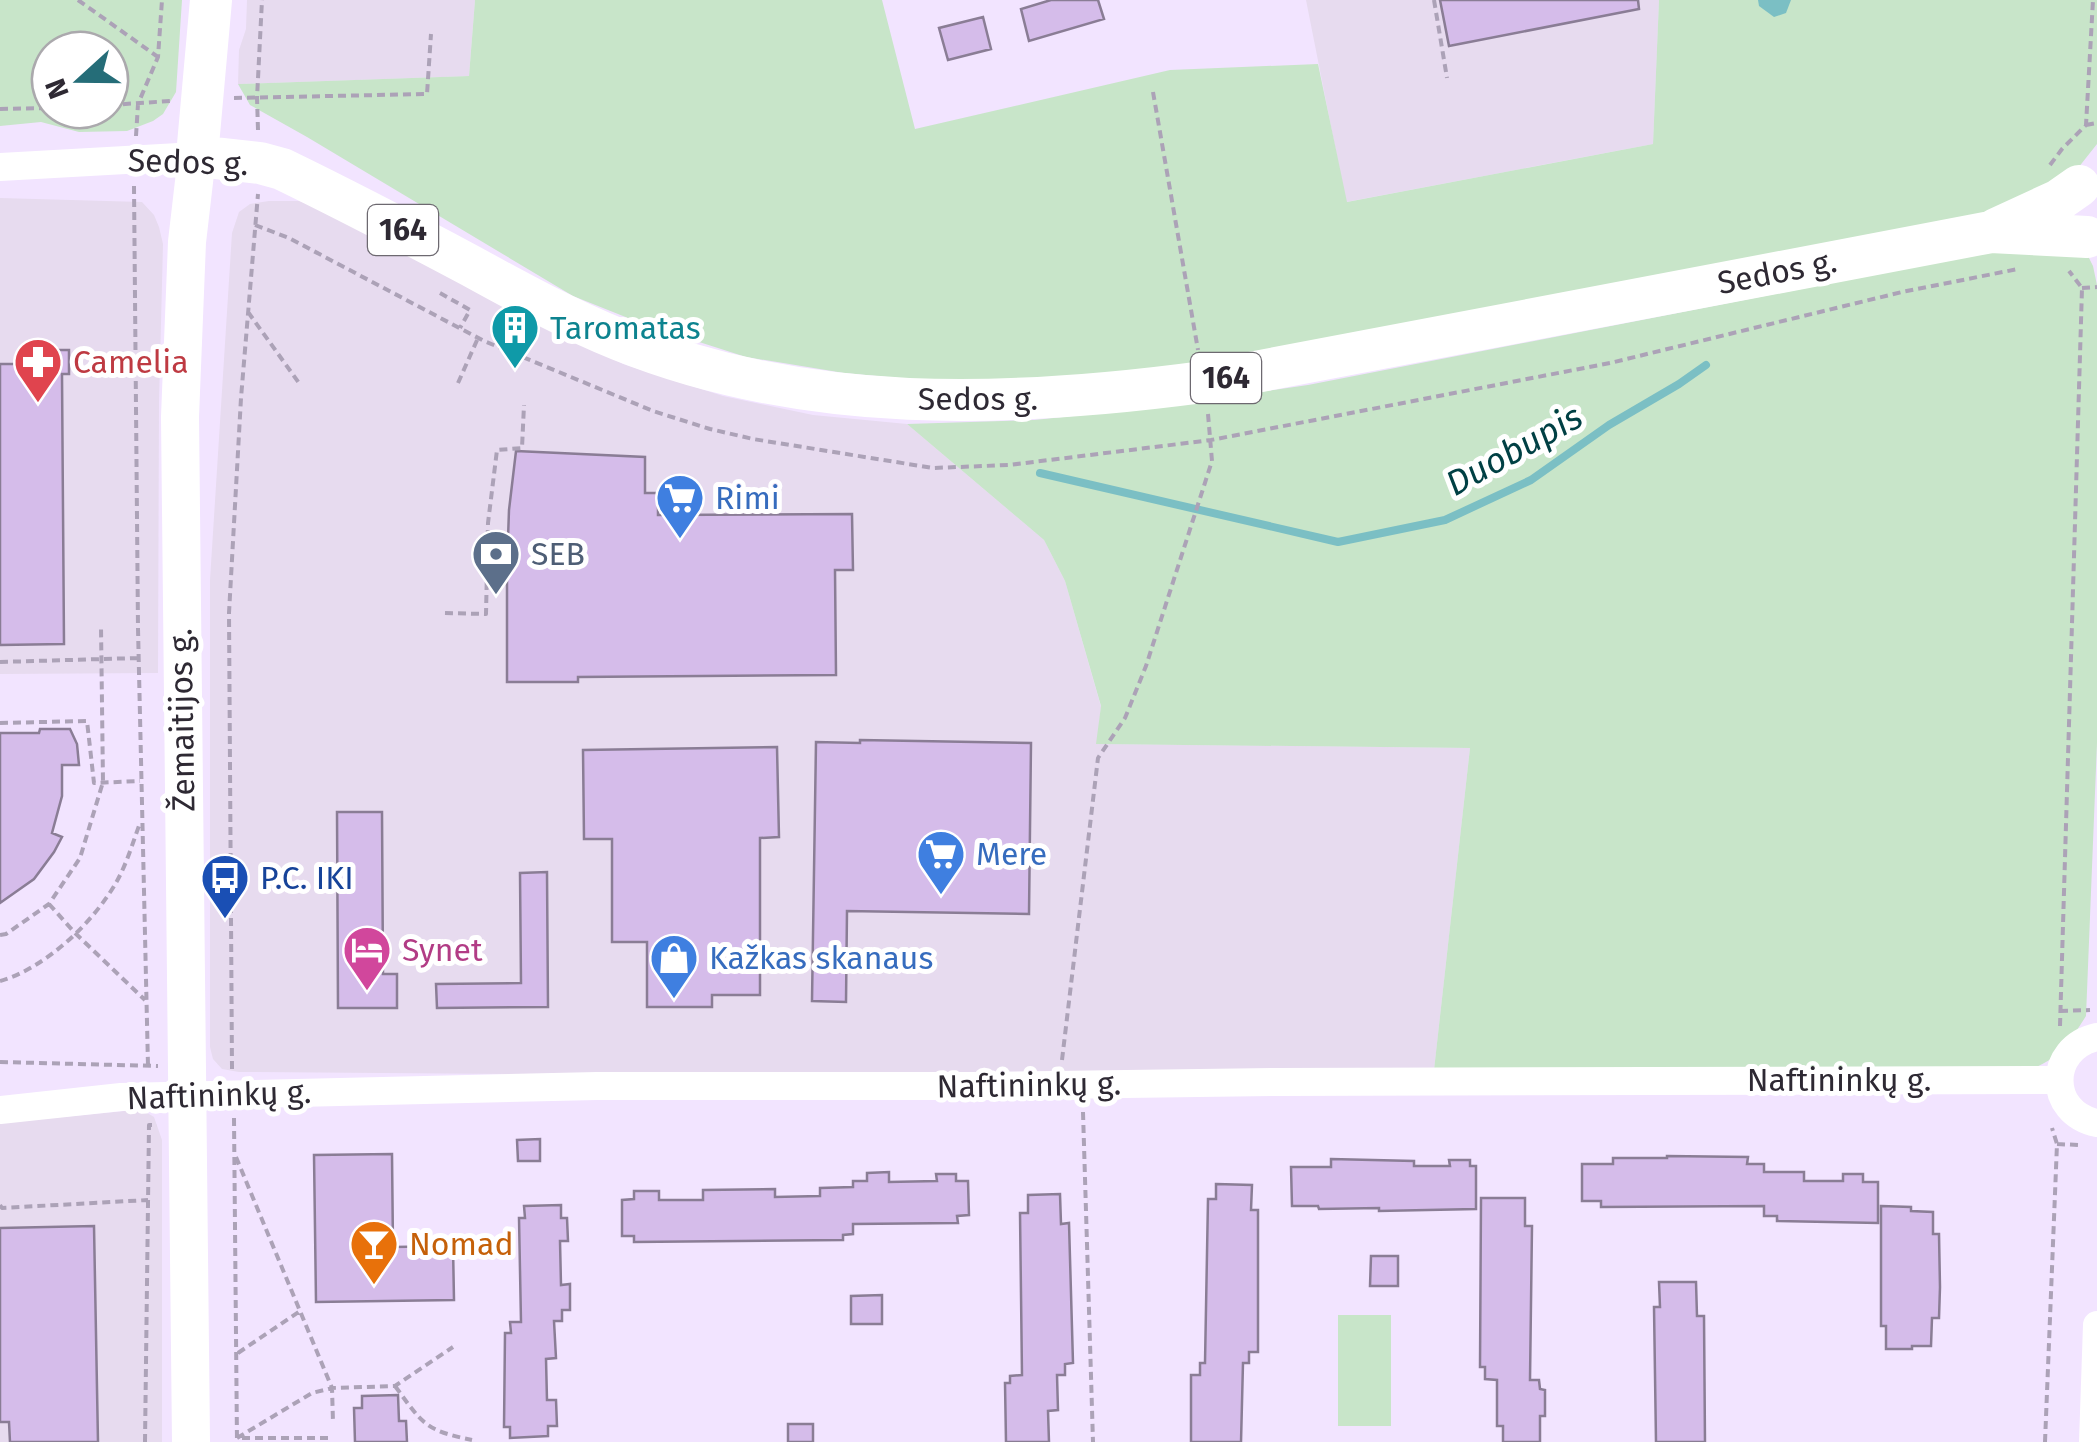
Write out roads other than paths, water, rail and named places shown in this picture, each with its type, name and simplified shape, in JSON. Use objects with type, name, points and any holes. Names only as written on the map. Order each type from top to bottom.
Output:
[{"type":"main road","name":"Žemaitijos g.","points":[[191,1442],[180,417],[188,242],[210,0]]},
{"type":"main road","name":"Sedos g.","points":[[196,156],[282,169],[526,298],[670,359],[790,388],[860,397],[954,402],[1120,393],[1203,382],[1992,232],[2059,200],[2087,158]]},
{"type":"main road","name":"164","points":[[2087,158],[2076,212],[2094,245]]},
{"type":"main road","name":"Sedos g.","points":[[1992,232],[2094,245]]},
{"type":"street","name":"Sedos g.","points":[[0,167],[196,156]]},
{"type":"street","points":[[2097,1037],[2079,1043],[2068,1053],[2051,1080],[2067,1106],[2078,1116],[2097,1123]]},
{"type":"street","name":"Naftininkų g.","points":[[0,1110],[121,1097],[148,1111],[187,1084],[234,1094],[596,1086],[2051,1080]]},
{"type":"street","points":[[2093,1442],[2097,1324]]},
{"type":"waterway","name":"Duobupis","points":[[1040,473],[1338,542],[1445,520],[1531,480],[1609,425],[1706,365]]},
{"type":"place","name":"Taromatas","points":[[515,370]]},
{"type":"place","name":"Camelia","points":[[38,404]]},
{"type":"place","name":"Rimi","points":[[680,540]]},
{"type":"place","name":"SEB","points":[[496,596]]},
{"type":"place","name":"Mere","points":[[941,896]]},
{"type":"place","name":"P.C. IKI","points":[[225,920]]},
{"type":"place","name":"Synet","points":[[367,992]]},
{"type":"place","name":"Kažkas skanaus","points":[[674,1000]]},
{"type":"place","name":"Nomad","points":[[374,1286]]}]
